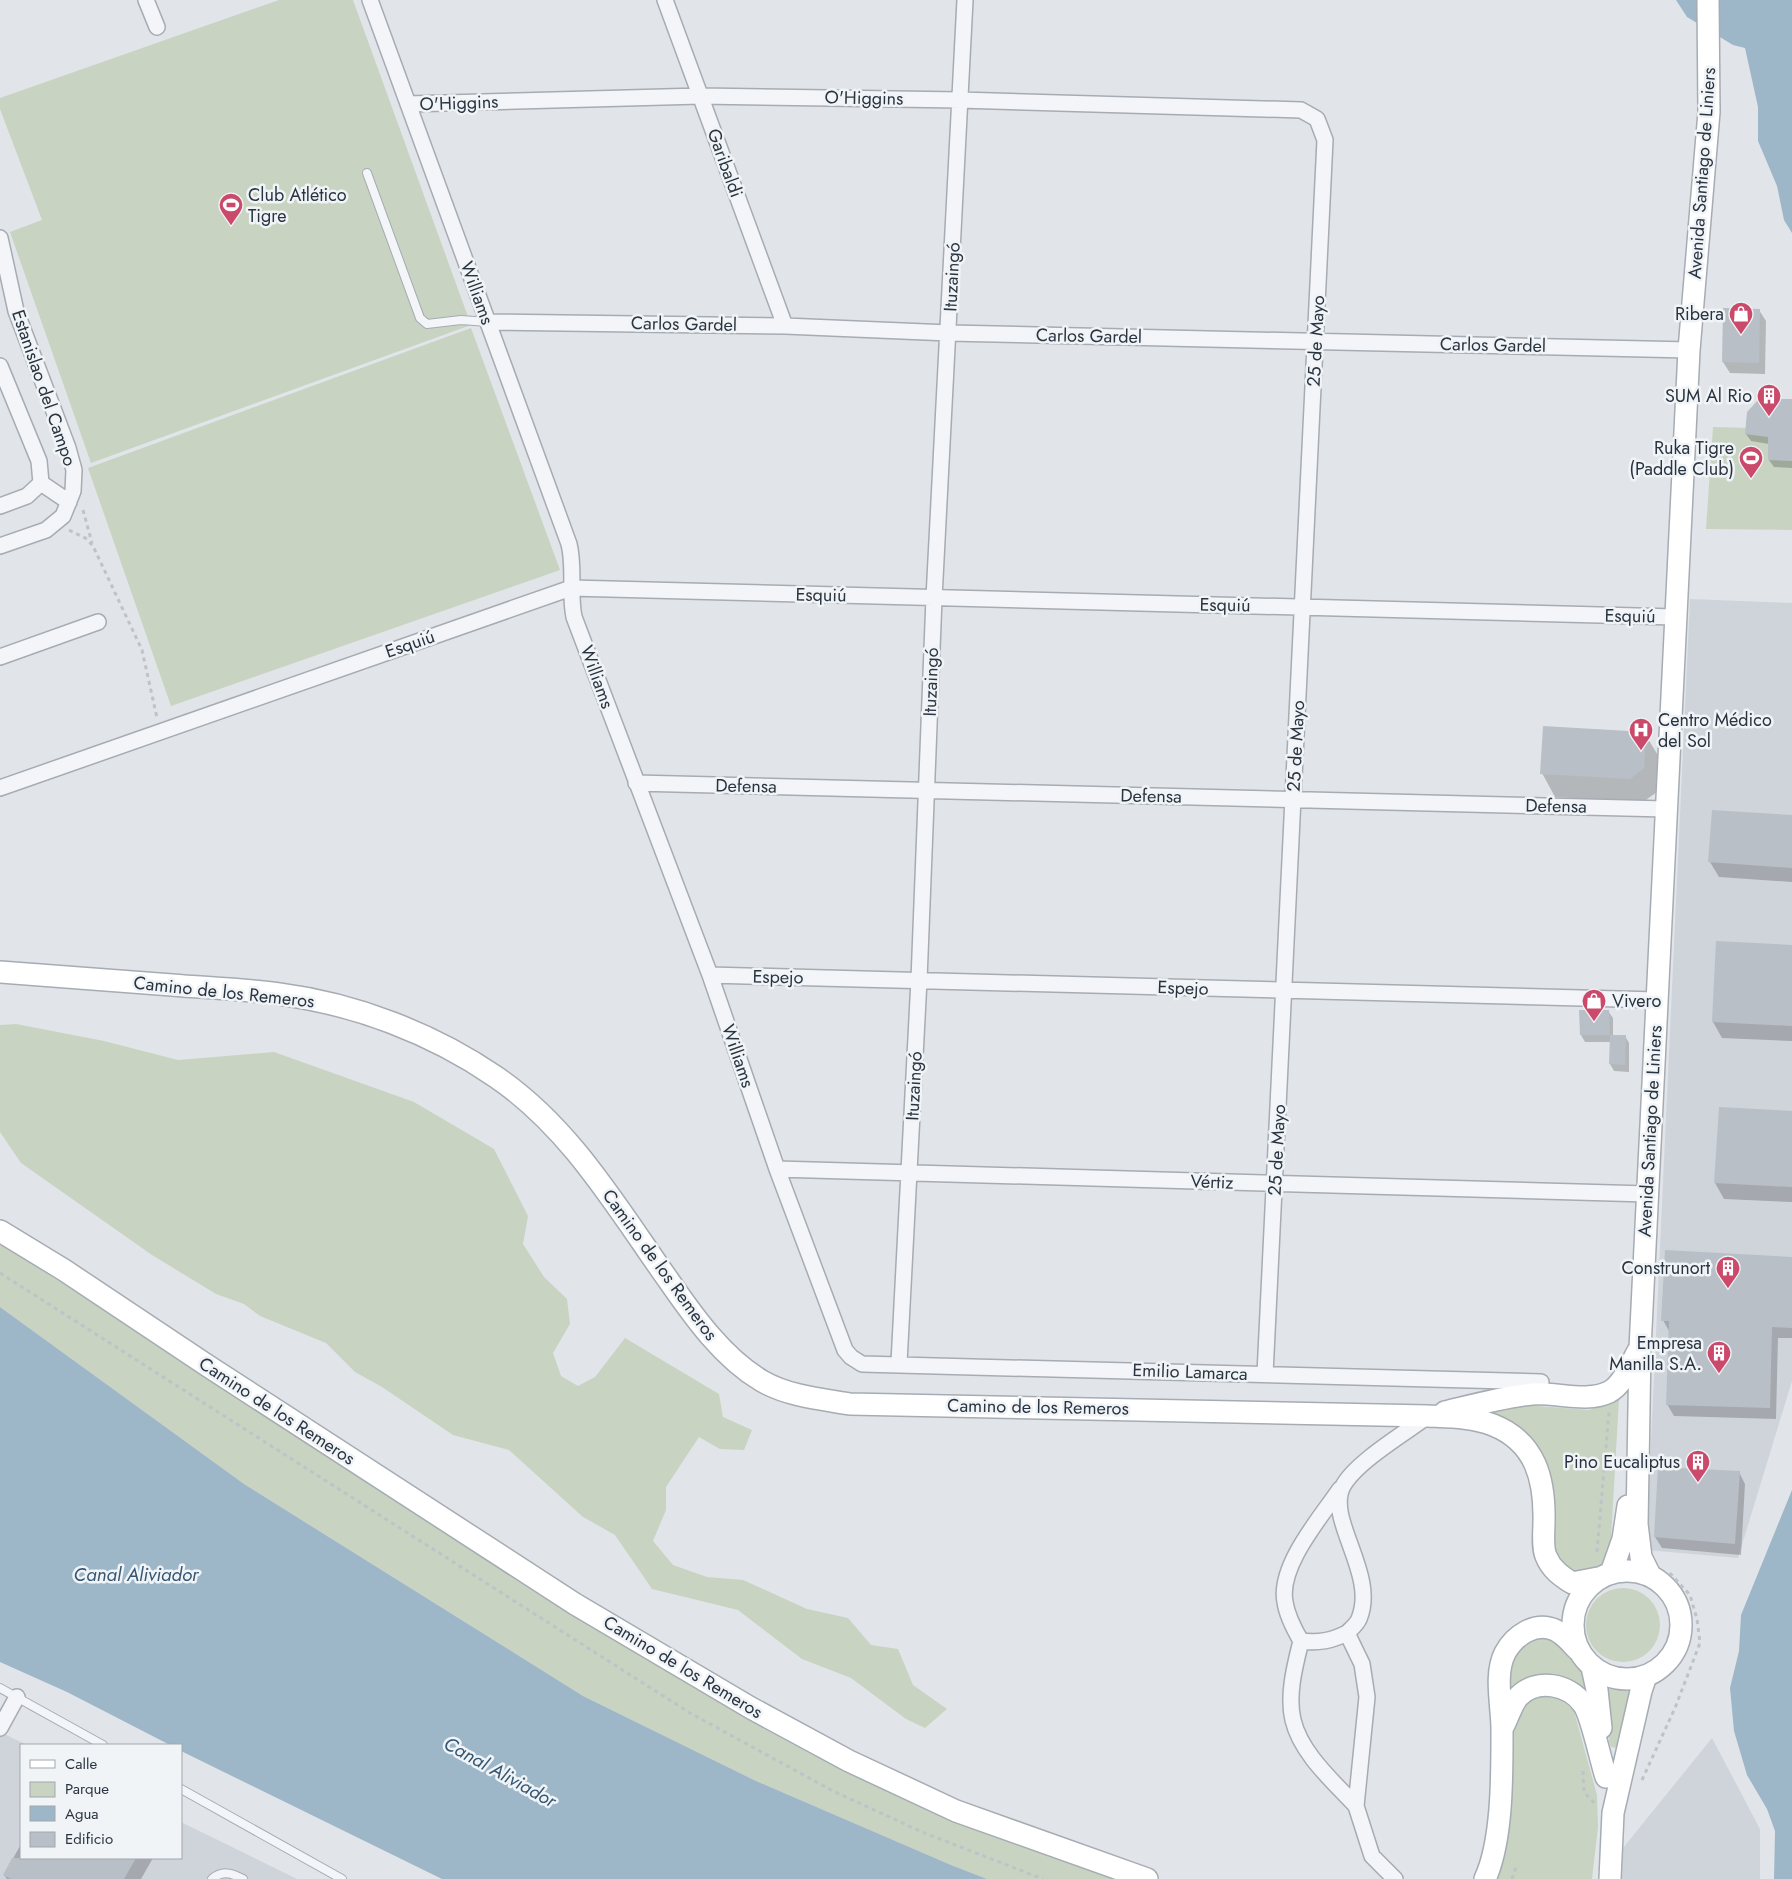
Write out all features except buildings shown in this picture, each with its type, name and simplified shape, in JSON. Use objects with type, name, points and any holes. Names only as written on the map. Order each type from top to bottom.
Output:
[{"type":"main road","name":"Avenida Santiago de Liniers","points":[[1658,1571],[1641,1557],[1638,1529],[1637,1454],[1640,1349],[1689,350],[1710,112],[1708,0]]},
{"type":"main road","name":"Camino de los Remeros","points":[[0,972],[280,994],[338,1005],[387,1021],[466,1058],[517,1094],[561,1134],[595,1176],[688,1308],[724,1350],[762,1381],[802,1397],[850,1404],[1465,1418],[1492,1424],[1510,1434],[1523,1445],[1541,1477],[1545,1494],[1545,1556],[1557,1573],[1572,1583],[1602,1570]]},
{"type":"main road","name":"Camino de los Remeros","points":[[0,1231],[64,1270],[208,1366],[576,1604],[750,1708],[849,1761],[956,1811],[1146,1879]]},
{"type":"main road","name":"Camino de los Remeros","points":[[1428,1416],[1509,1397],[1535,1394],[1592,1396],[1610,1392],[1622,1378],[1640,1349]]},
{"type":"main road","name":"Avenida Santiago de Liniers","points":[[1602,1570],[1623,1539],[1637,1454]]},
{"type":"main road","points":[[1485,1879],[1498,1830],[1502,1729],[1501,1669],[1504,1654],[1519,1636],[1528,1630],[1553,1629],[1578,1650],[1592,1667],[1604,1675],[1618,1679],[1646,1676],[1662,1667],[1674,1653],[1680,1636],[1681,1618],[1676,1600],[1665,1586],[1658,1571],[1602,1570],[1577,1602],[1572,1618],[1573,1635],[1578,1650]]},
{"type":"main road","points":[[1592,1667],[1597,1690],[1606,1777],[1613,1812]]},
{"type":"main road","points":[[1610,1879],[1613,1812],[1641,1690],[1646,1676]]},
{"type":"main road","points":[[1502,1729],[1518,1696],[1534,1687],[1551,1684],[1569,1690],[1584,1704],[1606,1777]]},
{"type":"street","points":[[146,0],[157,27]]},
{"type":"street","name":"Williams","points":[[370,0],[569,544],[573,561],[571,588],[574,617],[710,975],[777,1169],[845,1350]]},
{"type":"street","name":"Garibaldi","points":[[665,0],[785,326]]},
{"type":"street","name":"Ituzaingó","points":[[899,1363],[919,980],[934,598],[965,0]]},
{"type":"street","name":"O'Higgins","points":[[408,104],[700,96],[960,100],[1301,110],[1317,119]]},
{"type":"street","name":"25 de Mayo","points":[[1265,1374],[1325,140],[1317,119]]},
{"type":"street","name":"Estanislao del Campo","points":[[0,238],[16,311],[68,448],[74,470],[71,497],[41,483],[38,461],[0,366]]},
{"type":"street","name":"Carlos Gardel","points":[[488,322],[785,326],[949,333],[1689,350]]},
{"type":"street","points":[[0,506],[27,496],[41,483]]},
{"type":"street","points":[[0,546],[46,530],[60,518],[71,497]]},
{"type":"street","name":"Esquiú","points":[[0,788],[571,588],[1675,617]]},
{"type":"street","points":[[0,657],[98,622]]},
{"type":"street","name":"Defensa","points":[[636,783],[1666,809]]},
{"type":"street","name":"Espejo","points":[[710,975],[1656,1000]]},
{"type":"street","name":"Vértiz","points":[[777,1169],[1647,1194]]},
{"type":"street","name":"Emilio Lamarca","points":[[845,1350],[850,1357],[862,1364],[899,1363],[1541,1382]]},
{"type":"street","points":[[1356,1806],[1322,1769],[1304,1744],[1293,1721],[1294,1670],[1301,1641],[1292,1626],[1284,1600],[1287,1579],[1297,1554],[1311,1530],[1359,1467],[1428,1416]]},
{"type":"street","points":[[1301,1641],[1318,1643],[1336,1639],[1347,1634],[1359,1620],[1363,1602],[1363,1580],[1340,1509],[1339,1496],[1344,1485]]},
{"type":"street","points":[[1347,1634],[1362,1664],[1367,1697],[1356,1806],[1372,1856],[1395,1879]]},
{"type":"street","points":[[0,1728],[17,1697]]},
{"type":"lane","points":[[367,172],[420,318],[427,324],[461,320],[488,322]]},
{"type":"lane","points":[[0,1688],[101,1744]]},
{"type":"lane","points":[[182,1790],[342,1879]]},
{"type":"lane","points":[[212,1879],[225,1873],[243,1879]]},
{"type":"path","points":[[71,497],[81,503],[93,546],[142,650],[161,732]]},
{"type":"path","points":[[60,518],[66,529],[88,539],[93,546]]},
{"type":"path","points":[[0,1273],[690,1713],[833,1791],[922,1832],[1043,1879]]},
{"type":"path","points":[[1602,1570],[1609,1406]]},
{"type":"path","points":[[1639,1786],[1675,1708],[1700,1643],[1698,1619],[1690,1595],[1658,1571]]},
{"type":"path","points":[[1512,1879],[1516,1867]]},
{"type":"shaded area","points":[[1690,599],[1792,603],[1792,1381],[1738,1558],[1646,1550]]},
{"type":"shaded area","points":[[0,1732],[25,1744],[20,1744],[20,1859],[182,1859],[182,1822],[297,1879],[0,1879]]},
{"type":"shaded area","points":[[1712,1738],[1760,1829],[1760,1879],[1622,1879],[1623,1848]]},
{"type":"green space","name":"Club Atlético Tigre","points":[[279,0],[353,0],[471,325],[91,463],[10,232],[42,220],[0,109],[0,98]]},
{"type":"green space","points":[[471,328],[560,570],[171,706],[88,468]]},
{"type":"green space","name":"Ruka Tigre (Paddle Club)","points":[[1713,427],[1792,429],[1792,530],[1706,529]]},
{"type":"green space","points":[[16,1024],[104,1041],[178,1060],[274,1052],[414,1102],[494,1149],[528,1216],[523,1244],[544,1277],[567,1299],[570,1324],[553,1353],[561,1376],[578,1386],[595,1377],[625,1338],[719,1394],[723,1417],[752,1430],[744,1450],[720,1449],[699,1437],[666,1487],[666,1510],[653,1541],[673,1565],[707,1577],[743,1580],[807,1609],[848,1618],[871,1645],[898,1649],[913,1685],[947,1709],[925,1728],[906,1719],[851,1678],[802,1659],[738,1610],[652,1589],[615,1535],[583,1517],[509,1450],[453,1435],[382,1387],[355,1372],[326,1343],[260,1316],[244,1304],[216,1294],[152,1255],[21,1163],[0,1132],[0,1025]]},
{"type":"green space","points":[[0,1243],[580,1618],[923,1808],[1119,1879],[987,1879],[756,1781],[583,1696],[244,1484],[0,1307]]},
{"type":"green space","points":[[1619,1399],[1610,1556],[1603,1566],[1586,1576],[1566,1570],[1552,1548],[1547,1471],[1488,1415],[1491,1409],[1524,1405],[1589,1410]]},
{"type":"green space","points":[[1616,1588],[1630,1588],[1644,1594],[1654,1604],[1660,1618],[1658,1639],[1644,1656],[1630,1662],[1616,1662],[1602,1656],[1592,1646],[1586,1632],[1586,1618],[1592,1604],[1602,1594]]},
{"type":"green space","points":[[1535,1637],[1551,1637],[1558,1640],[1564,1646],[1576,1662],[1590,1695],[1511,1691],[1506,1688],[1507,1670],[1511,1656],[1519,1646]]},
{"type":"green space","points":[[1604,1689],[1629,1690],[1623,1742],[1618,1748],[1611,1747],[1609,1742]]},
{"type":"green space","points":[[1557,1695],[1574,1711],[1597,1795],[1598,1827],[1592,1879],[1496,1879],[1503,1861],[1510,1726],[1517,1710],[1522,1705],[1540,1697]]},
{"type":"water","points":[[1676,0],[1792,0],[1792,233],[1784,220],[1777,186],[1758,141],[1758,107],[1745,48],[1733,45],[1687,17]]},
{"type":"water","name":"Canal Aliviador","points":[[0,1307],[244,1484],[583,1696],[756,1781],[987,1879],[442,1879],[182,1751],[182,1744],[168,1744],[67,1692],[0,1662]]},
{"type":"water","points":[[1792,1490],[1792,1879],[1774,1879],[1775,1831],[1767,1809],[1747,1775],[1734,1731],[1730,1688],[1739,1651],[1741,1615]]},
{"type":"place","name":"Club Atlético Tigre","points":[[231,226]]},
{"type":"place","name":"Ribera","points":[[1741,335]]},
{"type":"place","name":"SUM Al Rio","points":[[1769,417]]},
{"type":"place","name":"Ruka Tigre (Paddle Club)","points":[[1751,479]]},
{"type":"place","name":"Centro Médico del Sol","points":[[1641,751]]},
{"type":"place","name":"Vivero","points":[[1594,1022]]},
{"type":"place","name":"Construnort","points":[[1728,1289]]},
{"type":"place","name":"Empresa Manilla S.A.","points":[[1719,1374]]},
{"type":"place","name":"Pino Eucaliptus","points":[[1698,1483]]}]
